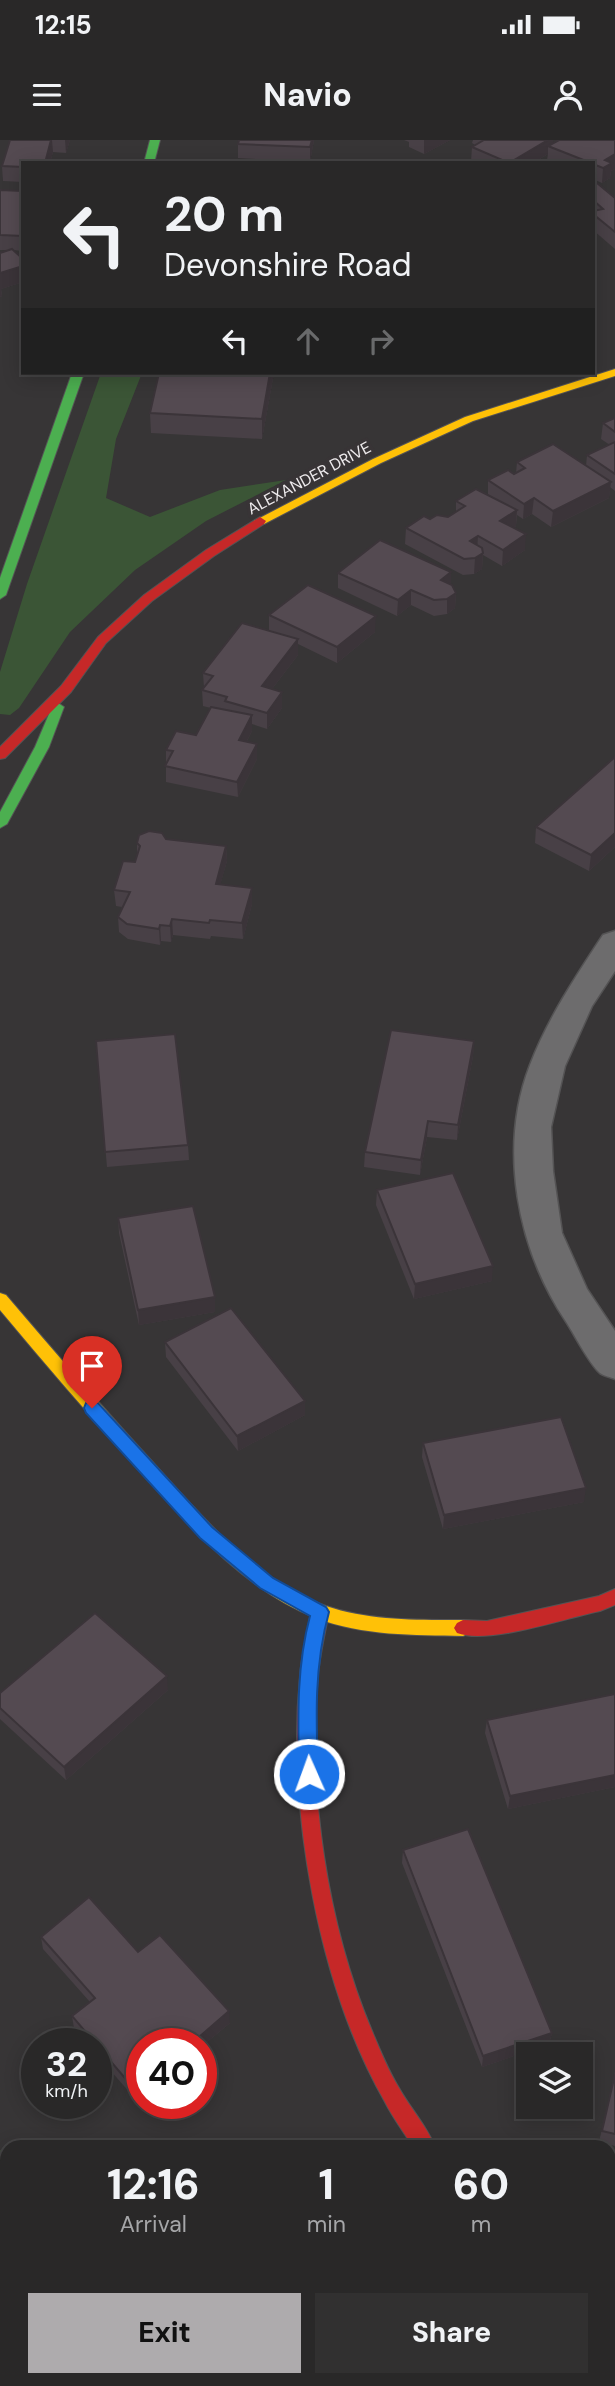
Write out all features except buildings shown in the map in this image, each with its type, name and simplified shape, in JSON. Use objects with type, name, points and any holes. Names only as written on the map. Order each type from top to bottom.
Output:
[{"type":"main road","points":[[150,161],[155,140]]},
{"type":"main road","name":"ALEXANDER DRIVE","points":[[0,754],[66,689],[102,640],[148,598],[210,553],[278,510],[469,419],[615,372]]},
{"type":"main road","points":[[0,595],[77,375]]},
{"type":"main road","name":"ALEXANDER DRIVE","points":[[0,824],[42,747],[66,689]]},
{"type":"main road","points":[[0,1299],[92,1408],[206,1532],[267,1583],[320,1612],[378,1626],[487,1629],[600,1603],[615,1597]]},
{"type":"main road","points":[[320,1612],[313,1639],[306,1692],[310,1829],[341,1978],[373,2056],[408,2125],[420,2140]]},
{"type":"street","points":[[615,943],[576,1004],[547,1066],[533,1127],[534,1171],[543,1233],[570,1296],[615,1363]]},
{"type":"green space","points":[[100,375],[141,375],[116,439],[106,498],[150,517],[220,490],[286,480],[206,521],[135,570],[70,632],[19,708],[10,715],[0,714],[0,672],[27,584]]},
{"type":"traffic: fast","points":[[150,161],[155,140]]},
{"type":"traffic: fast","points":[[0,595],[77,375]]},
{"type":"traffic: fast","points":[[0,824],[42,747],[58,707]]},
{"type":"traffic: slow","points":[[260,521],[377,461],[469,419],[615,372]]},
{"type":"traffic: slow","points":[[0,1299],[187,1511],[228,1552],[274,1588],[321,1612],[356,1621],[391,1626],[463,1628]]},
{"type":"traffic: jam","points":[[0,755],[66,689],[102,640],[148,598],[260,521]]},
{"type":"traffic: jam","points":[[463,1628],[487,1629],[600,1603],[615,1597]]},
{"type":"traffic: jam","points":[[320,1612],[309,1674],[306,1742],[310,1815],[321,1890],[339,1963],[362,2032],[391,2094],[421,2140]]},
{"type":"route","points":[[92,1408],[206,1532],[267,1583],[320,1612],[313,1639],[306,1692],[309,1774]]}]
